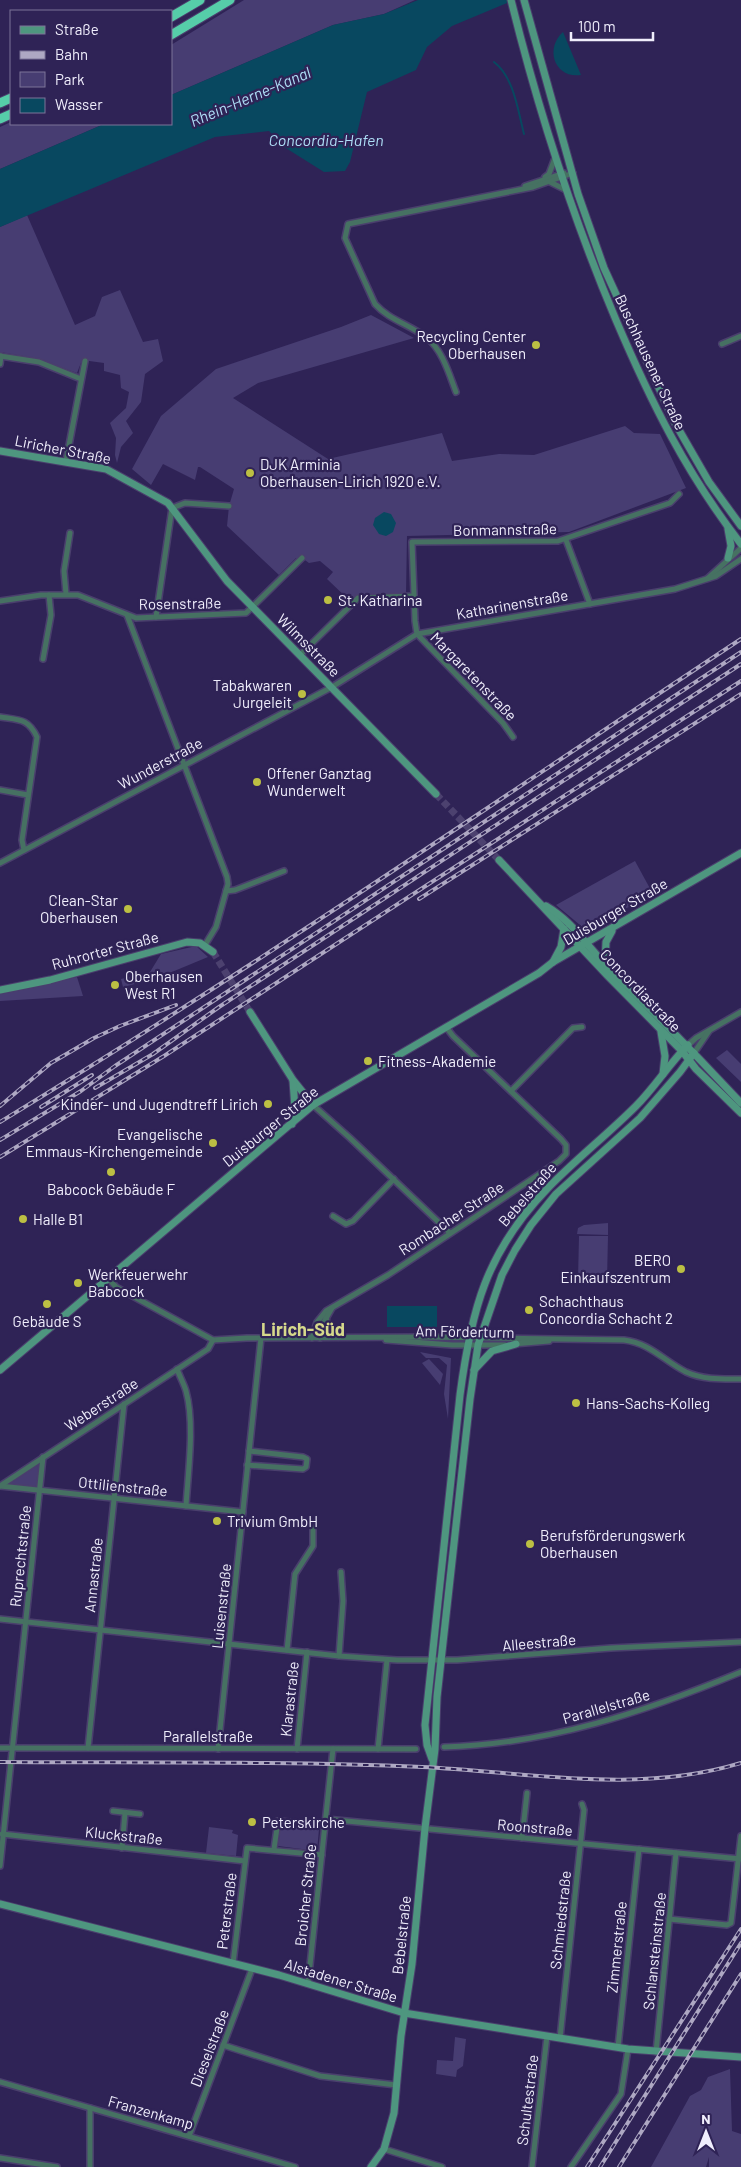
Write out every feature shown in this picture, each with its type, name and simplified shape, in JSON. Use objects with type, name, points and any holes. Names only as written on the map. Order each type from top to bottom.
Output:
[{"type":"highway","points":[[172,16],[200,0]]},
{"type":"highway","points":[[172,34],[230,0]]},
{"type":"street","name":"Buschhausener Straße","points":[[511,0],[555,158],[595,272],[645,388],[684,462],[741,546]]},
{"type":"street","name":"Buschhausener Straße","points":[[525,3],[592,237],[604,268],[655,383],[678,429],[709,482],[741,526]]},
{"type":"street","points":[[543,179],[549,174],[555,158]]},
{"type":"street","points":[[520,188],[543,179],[573,173]]},
{"type":"street","points":[[456,392],[440,353],[427,338],[381,311],[375,304],[345,238],[348,224],[550,182],[561,176]]},
{"type":"street","points":[[550,182],[566,190]]},
{"type":"street","points":[[722,344],[741,336]]},
{"type":"street","points":[[0,364],[1,356],[39,362],[81,379]]},
{"type":"street","points":[[66,462],[85,361]]},
{"type":"street","name":"Liricher Straße","points":[[0,451],[112,471],[163,500],[172,508]]},
{"type":"street","name":"Bonmannstraße","points":[[412,542],[566,540],[670,503],[679,494]]},
{"type":"street","points":[[156,617],[172,508],[185,503],[229,506]]},
{"type":"street","name":"Wilmsstraße","points":[[172,508],[222,575],[436,794]]},
{"type":"street","points":[[728,529],[731,546],[728,558]]},
{"type":"street","points":[[66,594],[64,571],[70,533]]},
{"type":"street","points":[[566,540],[590,604]]},
{"type":"street","name":"Margaretenstraße","points":[[412,542],[417,634],[503,723],[513,737]]},
{"type":"street","name":"Katharinenstraße","points":[[708,578],[741,546]]},
{"type":"street","points":[[253,607],[302,558]]},
{"type":"street","name":"Katharinenstraße","points":[[332,686],[417,634],[675,589],[716,576],[741,559]]},
{"type":"street","name":"Rosenstraße","points":[[0,601],[66,594],[85,596],[136,618],[246,614],[253,607]]},
{"type":"street","points":[[43,659],[51,615],[49,595]]},
{"type":"street","points":[[300,655],[359,598],[414,596]]},
{"type":"street","points":[[127,615],[227,877],[226,890],[216,927],[205,945],[213,952]]},
{"type":"street","name":"Wunderstraße","points":[[0,863],[332,686]]},
{"type":"street","points":[[0,717],[25,721],[33,727],[37,737],[22,840],[24,850]]},
{"type":"street","points":[[0,790],[28,795]]},
{"type":"street","name":"Duisburger Straße","points":[[0,1370],[313,1105],[539,973],[552,962],[583,946],[741,853]]},
{"type":"street","points":[[499,860],[564,930],[583,946]]},
{"type":"street","points":[[226,890],[232,891],[284,871]]},
{"type":"street","points":[[540,902],[561,916],[583,946]]},
{"type":"street","points":[[606,964],[606,942],[614,928]]},
{"type":"street","points":[[552,962],[561,947],[564,930]]},
{"type":"street","name":"Ruhrorter Straße","points":[[0,990],[74,974],[181,943],[194,942],[205,945]]},
{"type":"street","name":"Concordiastraße","points":[[583,946],[606,964],[688,1045],[741,1103]]},
{"type":"street","name":"Concordiastraße","points":[[583,946],[661,1032],[741,1113]]},
{"type":"street","points":[[250,1012],[293,1080],[313,1105],[450,1233]]},
{"type":"street","points":[[688,1045],[691,1041],[741,1012]]},
{"type":"street","points":[[446,1027],[510,1091],[573,1028],[582,1027]]},
{"type":"street","points":[[689,1061],[710,1031]]},
{"type":"street","points":[[661,1032],[665,1053],[663,1075]]},
{"type":"street","name":"Concordiastraße","points":[[682,1052],[688,1045]]},
{"type":"street","name":"Bebelstraße","points":[[432,1760],[427,1745],[425,1725],[467,1341],[486,1279],[510,1234],[548,1188],[606,1135],[651,1090],[682,1052]]},
{"type":"street","name":"Bebelstraße","points":[[371,2167],[384,2148],[392,2124],[404,2013],[412,1964],[442,1660],[474,1371],[479,1342],[496,1289],[519,1242],[556,1194],[640,1118],[689,1061]]},
{"type":"street","points":[[292,1124],[295,1108],[293,1080]]},
{"type":"street","name":"Rombacher Straße","points":[[312,1338],[320,1318],[332,1307],[388,1275],[562,1159],[567,1151],[566,1145],[510,1091]]},
{"type":"street","points":[[605,1150],[606,1135]]},
{"type":"street","points":[[333,1216],[346,1224],[353,1222],[394,1179]]},
{"type":"street","points":[[109,1279],[116,1287],[212,1340]]},
{"type":"street","points":[[320,1338],[326,1318],[332,1307]]},
{"type":"street","points":[[326,1318],[329,1330],[341,1338]]},
{"type":"street","name":"Luisenstraße","points":[[218,1749],[261,1338]]},
{"type":"street","name":"Am Förderturm","points":[[212,1340],[376,1338],[516,1344],[553,1340]]},
{"type":"street","name":"Weberstraße","points":[[0,1486],[208,1349],[212,1340]]},
{"type":"street","name":"Am Förderturm","points":[[479,1342],[553,1340],[634,1342],[656,1350],[688,1373],[710,1378],[741,1379]]},
{"type":"street","points":[[474,1371],[492,1351],[516,1344]]},
{"type":"street","points":[[177,1370],[186,1391],[188,1410],[189,1446],[186,1506]]},
{"type":"street","name":"Annastraße","points":[[88,1748],[124,1404]]},
{"type":"street","points":[[247,1465],[303,1469],[307,1463],[307,1459],[303,1457],[249,1451]]},
{"type":"street","name":"Ruprechtstraße","points":[[0,1866],[1,1834],[43,1458]]},
{"type":"street","name":"Ottilienstraße","points":[[0,1486],[243,1512]]},
{"type":"street","points":[[448,1512],[458,1514]]},
{"type":"street","points":[[287,1650],[295,1574],[313,1546],[313,1528]]},
{"type":"street","points":[[339,1656],[343,1614],[341,1572]]},
{"type":"street","name":"Alleestraße","points":[[0,1619],[387,1660],[432,1661],[611,1648],[741,1642]]},
{"type":"street","name":"Klarastraße","points":[[297,1749],[307,1652]]},
{"type":"street","points":[[378,1749],[387,1660]]},
{"type":"street","name":"Parallelstraße","points":[[444,1747],[514,1742],[572,1730],[638,1712],[741,1672]]},
{"type":"street","name":"Parallelstraße","points":[[0,1748],[416,1749]]},
{"type":"street","name":"Broicher Straße","points":[[308,1984],[333,1749]]},
{"type":"street","points":[[522,1838],[527,1793]]},
{"type":"street","name":"Schmiedstraße","points":[[560,2038],[581,1843],[584,1810],[582,1804]]},
{"type":"street","points":[[113,1811],[140,1814]]},
{"type":"street","points":[[122,1848],[126,1812]]},
{"type":"street","name":"Roonstraße","points":[[326,1819],[740,1859]]},
{"type":"street","points":[[274,1850],[278,1821],[289,1822]]},
{"type":"street","name":"Kluckstraße","points":[[1,1834],[245,1862]]},
{"type":"street","points":[[669,1919],[730,1924],[740,1859],[741,1836]]},
{"type":"street","points":[[245,1862],[246,1849],[249,1847],[322,1855]]},
{"type":"street","name":"Zimmerstraße","points":[[618,2047],[638,1849]]},
{"type":"street","name":"Schlansteinstraße","points":[[656,2052],[676,1853]]},
{"type":"street","name":"Peterstraße","points":[[233,1963],[245,1862]]},
{"type":"street","name":"Alstadener Straße","points":[[0,1904],[233,1963],[404,2013],[628,2049],[741,2057]]},
{"type":"street","name":"Dieselstraße","points":[[189,2136],[252,1969]]},
{"type":"street","name":"Schultestraße","points":[[532,2167],[547,2036]]},
{"type":"street","points":[[223,2045],[320,2076],[396,2085]]},
{"type":"street","points":[[571,2167],[621,2094],[628,2049]]},
{"type":"street","name":"Franzenkamp","points":[[0,2082],[295,2167]]},
{"type":"street","points":[[90,2108],[90,2167]]},
{"type":"street","points":[[384,2148],[442,2167]]},
{"type":"street","points":[[0,2158],[57,2167]]},
{"type":"green space","points":[[244,0],[415,0],[384,14],[333,25],[172,95],[172,44]]},
{"type":"green space","points":[[10,122],[10,125],[102,125],[0,169],[0,127]]},
{"type":"green space","points":[[27,215],[75,325],[95,316],[102,297],[120,290],[143,342],[158,339],[163,361],[145,374],[141,402],[126,421],[133,433],[121,447],[117,463],[115,455],[116,438],[110,423],[126,408],[129,392],[121,388],[120,375],[104,371],[104,363],[82,360],[77,373],[34,358],[0,352],[0,227]]},
{"type":"green space","points":[[371,315],[414,338],[258,383],[233,398],[328,459],[442,433],[452,461],[499,454],[534,455],[625,426],[634,433],[660,434],[686,488],[569,532],[407,536],[406,594],[358,596],[350,601],[327,579],[333,572],[320,561],[309,563],[302,558],[296,558],[279,575],[227,526],[229,506],[234,489],[200,467],[198,467],[195,480],[163,464],[151,485],[132,469],[161,416],[216,369]]},
{"type":"green space","points":[[635,861],[653,894],[586,930],[556,905]]},
{"type":"green space","points":[[196,946],[208,957],[155,979],[123,987],[121,979],[150,972],[161,954]]},
{"type":"green space","points":[[77,977],[83,996],[0,1001],[0,993]]},
{"type":"green space","points":[[727,1050],[741,1064],[741,1082],[716,1058]]},
{"type":"green space","points":[[608,1223],[608,1235],[577,1234],[578,1228],[584,1225]]},
{"type":"green space","points":[[579,1236],[608,1236],[607,1280],[578,1280]]},
{"type":"green space","points":[[420,1352],[451,1358],[448,1419],[444,1394],[447,1365],[439,1358],[426,1358]]},
{"type":"green space","points":[[429,1359],[443,1374],[440,1385],[422,1363]]},
{"type":"green space","points":[[43,1457],[39,1490],[0,1486]]},
{"type":"green space","points":[[281,1824],[319,1829],[317,1851],[278,1846]]},
{"type":"green space","points":[[209,1827],[233,1830],[232,1833],[238,1835],[236,1856],[206,1853]]},
{"type":"green space","points":[[455,2037],[466,2039],[463,2066],[457,2070],[456,2077],[436,2074],[437,2060],[453,2061]]},
{"type":"green space","points":[[730,2069],[732,2131],[741,2134],[741,2167],[709,2167],[709,2157],[706,2167],[651,2167],[690,2096],[701,2090],[708,2077]]},
{"type":"water","points":[[418,0],[514,0],[452,26],[427,47],[416,70],[367,92],[350,162],[345,171],[324,172],[273,140],[272,134],[269,131],[215,137],[0,227],[0,169],[102,125],[172,125],[172,95],[333,25],[384,14]]},
{"type":"water","points":[[563,32],[581,75],[572,75],[565,72],[559,68],[555,61],[553,54],[554,46]]},
{"type":"water","points":[[384,512],[391,514],[396,523],[393,532],[386,536],[379,534],[373,525],[375,518]]},
{"type":"water","points":[[387,1306],[437,1306],[437,1327],[387,1327]]},
{"type":"waterway","points":[[494,62],[501,68],[511,85],[524,134]]},
{"type":"tunnel","points":[[436,794],[499,860]]},
{"type":"tunnel","points":[[213,952],[250,1012]]},
{"type":"railway","points":[[0,1122],[188,1005],[741,639]]},
{"type":"railway","points":[[0,1140],[81,1091],[115,1066],[741,652]]},
{"type":"railway","points":[[95,1088],[153,1054],[219,1007],[741,664]]},
{"type":"railway","points":[[0,1157],[164,1056],[741,681]]},
{"type":"railway","points":[[419,899],[741,694]]},
{"type":"railway","points":[[0,1106],[51,1063],[94,1038],[176,1005]]},
{"type":"railway","points":[[41,1107],[92,1075]]},
{"type":"railway","points":[[0,1762],[369,1765],[622,1780],[702,1773],[741,1763]]},
{"type":"railway","points":[[587,2167],[741,1929]]},
{"type":"railway","points":[[600,2167],[741,1943]]},
{"type":"railway","points":[[619,2167],[741,1974]]},
{"type":"place","name":"Recycling Center Oberhausen","points":[[536,345]]},
{"type":"place","name":"DJK Arminia Oberhausen-Lirich 1920 e.V.","points":[[250,473]]},
{"type":"place","name":"St. Katharina","points":[[328,600]]},
{"type":"place","name":"Tabakwaren Jurgeleit","points":[[302,694]]},
{"type":"place","name":"Offener Ganztag Wunderwelt","points":[[257,782]]},
{"type":"place","name":"Clean-Star Oberhausen","points":[[128,909]]},
{"type":"place","name":"Oberhausen West R1","points":[[115,985]]},
{"type":"place","name":"Fitness-Akademie","points":[[368,1061]]},
{"type":"place","name":"Kinder- und Jugendtreff Lirich","points":[[268,1104]]},
{"type":"place","name":"Evangelische Emmaus-Kirchengemeinde","points":[[213,1143]]},
{"type":"place","name":"Babcock Gebäude F","points":[[111,1172]]},
{"type":"place","name":"Halle B1","points":[[23,1219]]},
{"type":"place","name":"BERO Einkaufszentrum","points":[[681,1269]]},
{"type":"place","name":"Werkfeuerwehr Babcock","points":[[78,1283]]},
{"type":"place","name":"Gebäude S","points":[[47,1304]]},
{"type":"place","name":"Schachthaus Concordia Schacht 2","points":[[529,1310]]},
{"type":"place","name":"Hans-Sachs-Kolleg","points":[[576,1403]]},
{"type":"place","name":"Trivium GmbH","points":[[217,1521]]},
{"type":"place","name":"Berufsförderungswerk Oberhausen","points":[[530,1544]]},
{"type":"place","name":"Peterskirche","points":[[252,1822]]},
{"type":"district","name":"Lirich-Süd","points":[[303,1329]]},
{"type":"water label","name":"Rhein-Herne-Kanal","points":[[250,96]]},
{"type":"water label","name":"Concordia-Hafen","points":[[326,139]]}]
